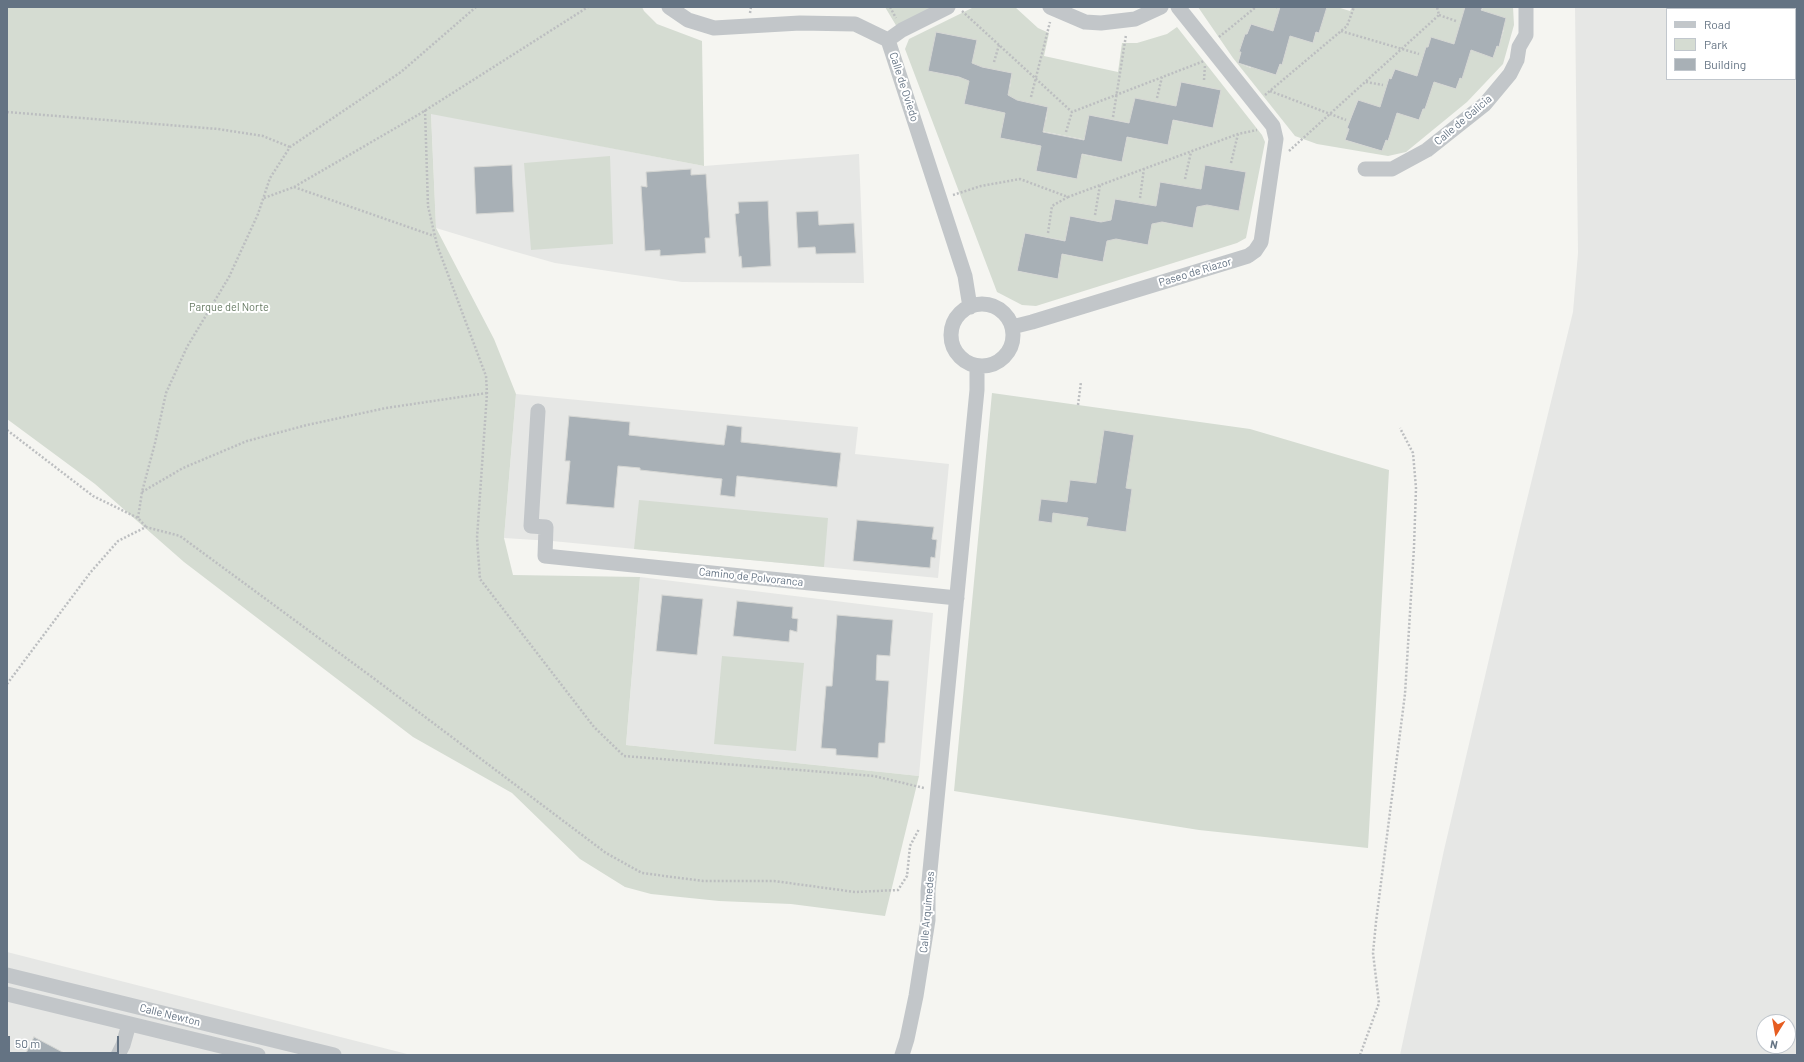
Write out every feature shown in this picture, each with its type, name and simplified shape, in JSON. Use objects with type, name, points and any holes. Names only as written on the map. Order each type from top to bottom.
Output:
[{"type":"street","name":"Calle de Oviedo","points":[[669,7],[688,20],[714,28],[785,24],[855,24],[888,40],[965,276],[970,307]]},
{"type":"street","points":[[888,40],[902,30],[948,7]]},
{"type":"street","points":[[1052,8],[1085,22],[1101,23],[1135,19],[1161,7]]},
{"type":"street","points":[[1178,7],[1273,126]]},
{"type":"street","name":"Calle de Galicia","points":[[1365,169],[1392,169],[1427,150],[1485,104],[1510,74],[1517,60],[1520,47],[1526,35],[1526,7]]},
{"type":"street","name":"Paseo de Riazor","points":[[1012,327],[1248,256],[1255,251],[1261,242],[1276,139],[1273,126]]},
{"type":"street","points":[[987,305],[999,310],[1007,317],[1012,327],[1013,341],[1011,347],[1004,357],[989,366],[977,366],[970,364],[958,355],[952,341],[951,332],[954,322],[960,313],[970,307],[987,305]]},
{"type":"street","points":[[957,598],[977,390],[977,366]]},
{"type":"street","name":"Camino de Polvoranca","points":[[538,412],[531,526],[546,527],[545,556],[957,598]]},
{"type":"street","name":"Calle Arquímedes","points":[[902,1055],[916,996],[928,920],[928,891],[957,598]]},
{"type":"street","name":"Calle Newton","points":[[7,975],[334,1055]]},
{"type":"street","name":"Calle Newton","points":[[7,994],[258,1055]]},
{"type":"street","points":[[118,1055],[123,1045],[129,1024]]},
{"type":"path","points":[[138,518],[142,492],[166,393],[187,347],[229,277],[258,214],[270,178],[290,147],[401,72],[476,7]]},
{"type":"path","points":[[263,198],[294,187],[418,115],[588,7]]},
{"type":"path","points":[[959,7],[1072,112]]},
{"type":"path","points":[[1209,45],[1256,7]]},
{"type":"path","points":[[1255,103],[1347,26],[1354,7]]},
{"type":"path","points":[[1437,7],[1439,16]]},
{"type":"path","points":[[1031,97],[1052,8]]},
{"type":"path","points":[[1439,16],[1456,21]]},
{"type":"path","points":[[1289,151],[1439,16]]},
{"type":"path","points":[[1113,117],[1128,20]]},
{"type":"path","points":[[1341,31],[1419,54]]},
{"type":"path","points":[[994,62],[999,45]]},
{"type":"path","points":[[1072,112],[1206,60],[1204,80]]},
{"type":"path","points":[[1157,98],[1162,77]]},
{"type":"path","points":[[1366,82],[1383,85]]},
{"type":"path","points":[[1270,91],[1346,120]]},
{"type":"path","points":[[7,112],[218,130],[263,136],[290,147]]},
{"type":"path","points":[[1066,132],[1072,112]]},
{"type":"path","points":[[1048,233],[1052,206],[1068,197],[1238,134],[1273,126]]},
{"type":"path","points":[[1231,163],[1238,134]]},
{"type":"path","points":[[1185,179],[1191,151]]},
{"type":"path","points":[[1140,198],[1144,168]]},
{"type":"path","points":[[940,199],[981,186],[1020,179],[1068,197]]},
{"type":"path","points":[[1095,215],[1100,185]]},
{"type":"path","points":[[294,187],[435,237]]},
{"type":"path","points":[[1078,405],[1081,382]]},
{"type":"path","points":[[142,492],[183,468],[247,441],[307,425],[386,408],[487,393]]},
{"type":"path","points":[[1360,1055],[1379,1003],[1373,953],[1405,694],[1416,488],[1413,453],[1400,428]]},
{"type":"path","points":[[7,430],[93,496],[138,518],[146,527],[180,536],[370,675],[606,853],[642,873],[703,881],[774,881],[855,892],[898,890],[907,876],[910,846],[918,829],[936,812]]},
{"type":"path","points":[[7,684],[90,573],[118,541],[146,527]]},
{"type":"shaded area","points":[[1575,7],[1797,7],[1797,1055],[1400,1055],[1444,850],[1519,532],[1573,312],[1578,253]]},
{"type":"shaded area","points":[[431,113],[704,166],[859,154],[864,283],[682,282],[555,263],[436,228]]},
{"type":"shaded area","points":[[516,394],[858,427],[855,454],[949,464],[938,578],[552,541],[504,538]]},
{"type":"shaded area","points":[[640,577],[933,613],[919,776],[626,745]]},
{"type":"shaded area","points":[[7,952],[411,1055],[7,1055]]},
{"type":"green space","name":"Parque del Norte","points":[[7,7],[642,7],[657,24],[702,41],[704,166],[431,114],[436,228],[494,339],[516,394],[504,538],[513,575],[640,577],[626,745],[919,776],[885,916],[791,904],[719,901],[651,894],[625,887],[580,859],[512,793],[413,737],[184,562],[95,484],[7,419]]},
{"type":"green space","points":[[885,7],[932,7],[897,27]]},
{"type":"green space","points":[[974,7],[1015,7],[1038,28],[1049,33],[1044,56],[1118,72],[1122,43],[1137,43],[1167,34],[1177,27],[1262,135],[1265,142],[1246,238],[1237,243],[1036,306],[1022,305],[997,292],[905,49],[909,39]],"holes":[[[936,32],[976,40],[964,64],[1012,73],[1010,87],[1002,86],[1000,97],[1048,107],[1046,120],[1038,119],[1036,130],[1092,141],[1089,115],[1130,123],[1183,108],[1185,97],[1178,95],[1181,82],[1221,90],[1218,103],[1211,102],[1216,115],[1213,128],[1166,119],[1171,132],[1168,145],[1120,136],[1125,148],[1122,162],[1074,153],[1076,179],[1036,171],[1039,157],[1048,147],[1000,138],[1003,124],[1013,114],[964,104],[967,91],[977,81],[929,71]],[[1206,165],[1246,172],[1191,202],[1189,213],[1196,214],[1193,228],[1146,219],[1151,231],[1148,245],[1101,236],[1106,249],[1103,262],[1055,253],[1060,265],[1058,279],[1017,271],[1020,258],[1028,259],[1022,247],[1025,233],[1072,242],[1067,229],[1070,216],[1118,225],[1112,212],[1115,199],[1163,208],[1158,195],[1160,182],[1208,191],[1203,178]]]},
{"type":"green space","points":[[1198,7],[1280,7],[1273,38],[1262,35],[1264,28],[1251,24],[1247,34],[1245,34],[1238,63],[1251,68],[1254,60],[1265,63],[1263,71],[1276,75],[1280,64],[1282,65],[1291,28],[1300,39],[1313,43],[1316,32],[1319,33],[1325,7],[1337,7],[1350,11],[1352,7],[1468,7],[1453,52],[1426,47],[1416,83],[1406,80],[1408,73],[1395,69],[1391,79],[1389,78],[1380,115],[1358,100],[1347,128],[1349,129],[1345,140],[1382,151],[1386,140],[1388,141],[1398,105],[1406,116],[1419,120],[1423,109],[1425,109],[1434,74],[1443,85],[1456,89],[1460,78],[1461,79],[1471,42],[1480,53],[1493,57],[1497,46],[1499,47],[1504,29],[1479,17],[1483,7],[1513,7],[1514,25],[1503,64],[1467,102],[1406,152],[1388,156],[1317,144],[1295,136],[1233,58]]},
{"type":"green space","points":[[610,156],[613,244],[531,250],[524,163]]},
{"type":"green space","points":[[992,393],[1250,429],[1389,470],[1368,848],[1199,830],[954,791]]},
{"type":"green space","points":[[639,500],[828,518],[824,567],[634,549]]},
{"type":"green space","points":[[722,656],[804,663],[796,751],[714,744]]},
{"type":"building","points":[[1280,7],[1327,7],[1319,33],[1316,32],[1313,43],[1290,36],[1282,65],[1280,64],[1276,75],[1238,63],[1241,52],[1239,52],[1245,34],[1247,34],[1251,24],[1273,31]]},
{"type":"building","points":[[1465,7],[1483,7],[1481,10],[1506,18],[1499,47],[1497,46],[1493,58],[1471,50],[1462,79],[1460,78],[1456,89],[1434,82],[1425,109],[1423,109],[1419,120],[1397,113],[1388,141],[1386,140],[1382,151],[1345,140],[1349,129],[1347,128],[1358,100],[1380,107],[1389,78],[1391,79],[1395,69],[1417,76],[1426,47],[1428,47],[1431,37],[1454,44]]},
{"type":"building","points":[[936,32],[977,40],[972,63],[982,67],[1012,73],[1008,95],[1017,100],[1048,107],[1043,132],[1084,140],[1089,115],[1129,123],[1135,98],[1176,106],[1181,82],[1221,90],[1213,128],[1173,120],[1168,145],[1127,137],[1122,162],[1082,154],[1077,179],[1036,171],[1041,146],[1000,138],[1005,113],[964,104],[969,81],[959,77],[928,71]]},
{"type":"building","points":[[512,165],[514,212],[476,214],[474,167]]},
{"type":"building","points":[[1205,165],[1246,172],[1239,211],[1207,205],[1197,207],[1193,228],[1162,222],[1152,224],[1148,245],[1116,239],[1107,241],[1103,262],[1062,254],[1058,279],[1017,271],[1025,233],[1065,241],[1070,216],[1101,222],[1111,220],[1115,199],[1156,206],[1160,182],[1201,189]]},
{"type":"building","points":[[691,169],[691,175],[706,174],[710,238],[705,238],[706,253],[660,256],[660,250],[645,251],[641,186],[647,187],[646,172]]},
{"type":"building","points":[[768,201],[771,266],[742,268],[741,256],[739,257],[735,214],[739,213],[738,202]]},
{"type":"building","points":[[818,211],[819,225],[854,223],[856,253],[816,254],[815,247],[798,248],[796,212]]},
{"type":"building","points":[[569,416],[630,422],[629,435],[724,445],[727,425],[742,427],[741,442],[841,453],[837,487],[737,476],[735,497],[720,495],[722,479],[640,470],[640,468],[618,466],[614,508],[566,504],[570,461],[565,461]]},
{"type":"building","points":[[1104,430],[1134,435],[1126,488],[1132,489],[1126,532],[1086,526],[1088,518],[1053,513],[1052,523],[1038,521],[1041,499],[1067,502],[1070,480],[1096,483]]},
{"type":"building","points":[[857,520],[934,527],[932,539],[937,540],[935,558],[931,557],[930,568],[853,561]]},
{"type":"building","points":[[662,595],[703,599],[697,655],[656,651]]},
{"type":"building","points":[[737,601],[793,607],[792,618],[798,619],[797,632],[790,630],[789,642],[733,636]]},
{"type":"building","points":[[837,615],[893,620],[890,656],[877,655],[876,680],[889,681],[885,743],[879,743],[878,758],[836,755],[836,749],[821,748],[826,686],[832,686]]},
{"type":"building","points":[[34,1037],[68,1055],[25,1055]]}]
